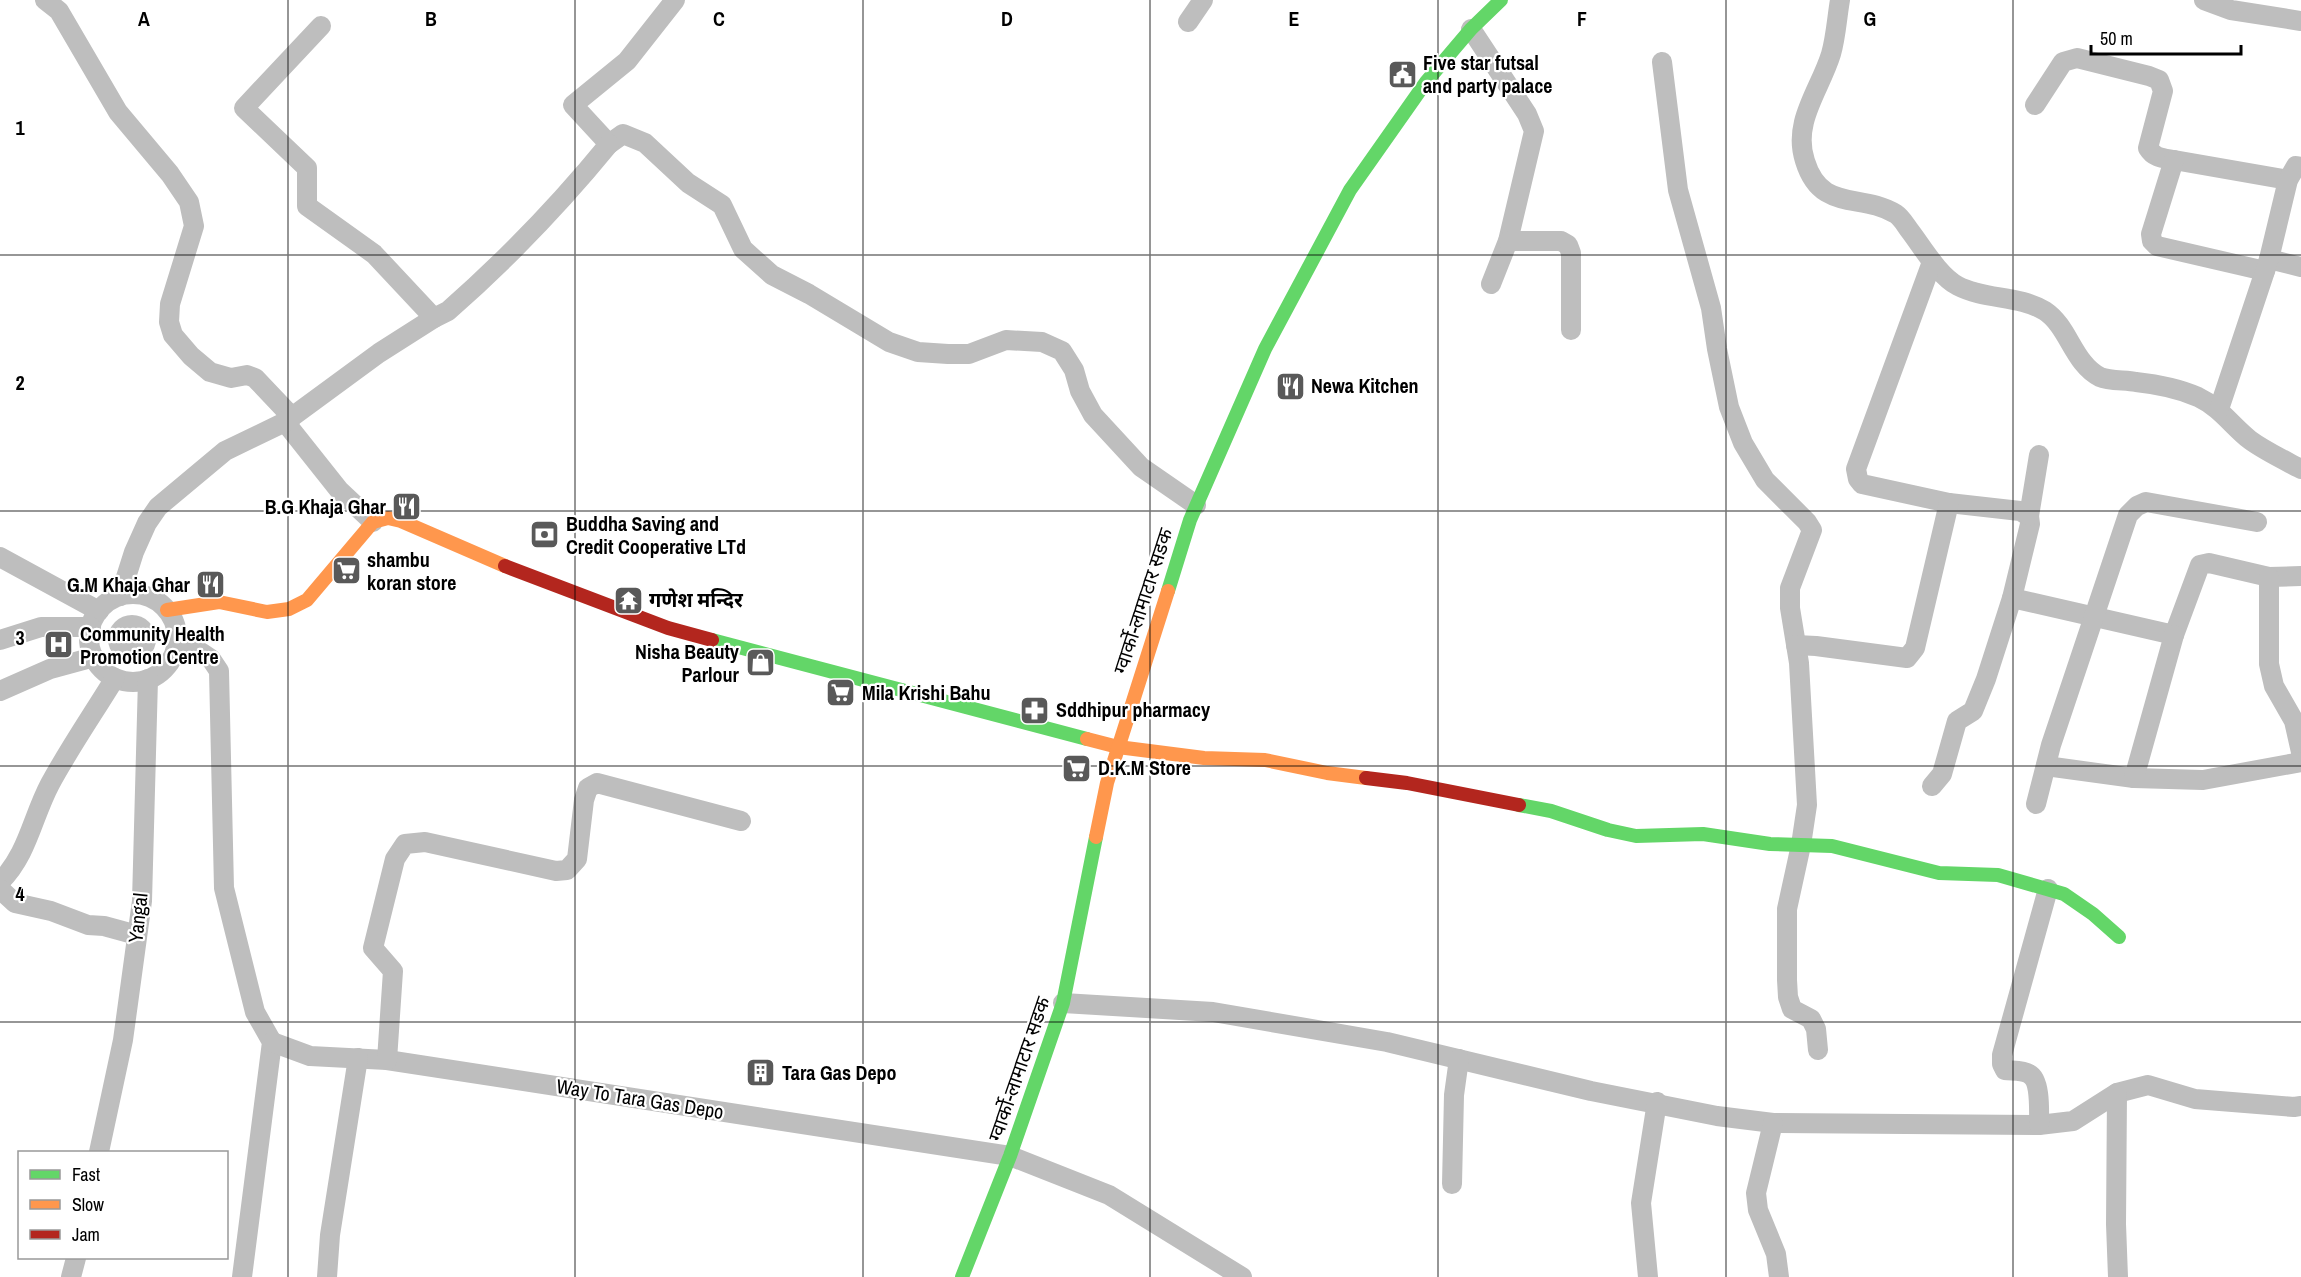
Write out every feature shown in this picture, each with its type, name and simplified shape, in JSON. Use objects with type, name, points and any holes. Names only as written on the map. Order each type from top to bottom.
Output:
[{"type":"street","points":[[45,0],[59,11],[118,112],[170,174],[189,202],[194,226],[170,304],[169,322],[173,335],[191,356],[210,372],[231,378],[247,375],[255,378],[339,490],[373,522]]},
{"type":"street","points":[[609,144],[573,105],[627,61],[675,0]]},
{"type":"street","points":[[1188,22],[1203,0]]},
{"type":"street","name":"ग्वार्को-लामाटार सडक","points":[[962,1277],[1010,1155],[1064,1003],[1107,783],[1196,505],[1265,350],[1350,190],[1426,82],[1471,29],[1501,0]]},
{"type":"street","points":[[1840,0],[1831,53],[1802,128],[1800,147],[1805,164],[1815,183],[1828,195],[1850,201],[1877,204],[1899,215],[1932,262],[1957,285],[1981,294],[2021,301],[2044,311],[2059,324],[2082,361],[2101,377],[2143,382],[2196,396],[2219,409],[2249,439],[2301,470]]},
{"type":"street","points":[[2204,0],[2231,10],[2301,21]]},
{"type":"street","points":[[321,26],[244,108],[307,168],[308,206],[374,254],[434,318]]},
{"type":"street","points":[[1471,29],[1527,114],[1534,131],[1508,241],[1491,284]]},
{"type":"street","points":[[2035,105],[2063,62],[2071,59],[2077,58],[2149,76],[2159,80],[2163,92],[2148,148],[2157,157],[2294,173],[2267,265],[2219,409]]},
{"type":"street","points":[[1662,62],[1678,190],[1711,308],[1729,407],[1743,443],[1765,480],[1807,522],[1812,530],[1790,588],[1790,609],[1799,663],[1807,805],[1787,909],[1788,997],[1792,1009],[1811,1019],[1816,1029],[1818,1050]]},
{"type":"street","points":[[120,596],[134,552],[147,523],[158,507],[225,451],[288,420],[379,353],[448,311],[513,250],[566,196],[609,144],[623,134],[645,143],[688,183],[722,205],[743,249],[772,275],[809,294],[889,342],[918,352],[948,354],[969,354],[1006,340],[1042,342],[1062,351],[1074,370],[1080,392],[1093,415],[1141,467],[1196,505]]},
{"type":"street","points":[[2174,160],[2151,234],[2152,241],[2157,246],[2267,265],[2301,267]]},
{"type":"street","points":[[1508,241],[1561,241],[1568,245],[1571,253],[1571,330]]},
{"type":"street","points":[[1932,262],[1856,469],[1858,479],[1862,484],[1949,503],[2019,512],[2029,516]]},
{"type":"street","points":[[1932,786],[1942,774],[1957,721],[1973,711],[1986,679],[2012,598],[2030,524],[2029,516],[2039,455]]},
{"type":"street","points":[[2036,804],[2046,766],[2128,515],[2137,506],[2146,502],[2257,522]]},
{"type":"street","points":[[1796,645],[1908,658],[1915,648],[1949,503]]},
{"type":"street","points":[[167,610],[219,602],[267,612],[289,609],[307,600],[373,522],[388,519],[401,520],[536,579],[668,628],[1118,747],[1204,758],[1265,760],[1327,773],[1407,783],[1551,811],[1608,830],[1636,836],[1703,834],[1770,844],[1832,846],[1938,873],[1998,875],[2064,894],[2093,914],[2119,937]]},
{"type":"street","points":[[0,557],[95,619]]},
{"type":"street","points":[[2134,778],[2174,635],[2199,565],[2209,563],[2269,577],[2301,576]]},
{"type":"street","points":[[2269,577],[2269,664],[2274,686],[2294,721],[2301,752]]},
{"type":"street","points":[[133,594],[146,596],[167,610],[174,622],[177,636],[176,650],[170,663],[160,673],[148,679],[132,682],[115,678],[103,670],[94,657],[90,643],[95,619],[108,602],[120,596],[133,594]]},
{"type":"street","points":[[2012,598],[2174,635]]},
{"type":"street","points":[[0,640],[41,627],[95,619]]},
{"type":"street","points":[[177,636],[211,659],[219,671],[224,888],[255,1012],[272,1042],[242,1277]]},
{"type":"street","points":[[0,691],[50,669],[94,657]]},
{"type":"street","points":[[0,882],[14,868],[48,788],[69,750],[115,678]]},
{"type":"street","name":"Yangal","points":[[99,1151],[123,1040],[142,901],[148,679]]},
{"type":"street","points":[[2046,766],[2134,778],[2204,780],[2301,762]]},
{"type":"street","points":[[387,1060],[393,970],[373,948],[395,859],[405,844],[425,842],[556,871],[567,870],[577,859],[584,800],[588,788],[597,783],[741,821]]},
{"type":"street","points":[[0,889],[15,903],[51,911],[88,925],[104,926],[137,935]]},
{"type":"street","points":[[2039,1125],[2038,1088],[2034,1078],[2028,1073],[2005,1070],[2002,1055],[2048,889]]},
{"type":"street","points":[[1064,1003],[1213,1012],[1387,1042],[1591,1090],[1717,1116],[1773,1123],[2039,1125],[2073,1121],[2117,1093],[2148,1085],[2196,1099],[2301,1106]]},
{"type":"street","name":"Way To Tara Gas Depo","points":[[272,1042],[310,1056],[387,1060],[1010,1155],[1109,1196],[1242,1277]]},
{"type":"street","points":[[327,1277],[330,1235],[358,1058]]},
{"type":"street","points":[[1452,1184],[1454,1095],[1458,1059]]},
{"type":"street","points":[[2117,1093],[2118,1277]]},
{"type":"street","points":[[1648,1277],[1641,1203],[1657,1102]]},
{"type":"street","points":[[1773,1123],[1756,1193],[1758,1210],[1776,1254],[1779,1277]]},
{"type":"street","points":[[71,1277],[76,1259]]},
{"type":"shaded area","points":[[132,615],[149,622],[156,639],[149,656],[132,663],[115,656],[108,639],[115,622]]},
{"type":"traffic: fast","points":[[1168,591],[1190,520],[1265,349],[1350,190],[1426,82],[1471,29],[1501,0]]},
{"type":"traffic: fast","points":[[712,640],[1087,739]]},
{"type":"traffic: fast","points":[[1519,805],[1551,811],[1608,830],[1636,836],[1703,834],[1770,844],[1832,846],[1939,873],[1998,875],[2064,894],[2093,914],[2119,937]]},
{"type":"traffic: fast","points":[[962,1277],[1010,1156],[1063,1003],[1096,837]]},
{"type":"traffic: slow","points":[[167,610],[219,602],[267,612],[289,609],[307,600],[373,522],[388,518],[401,521],[505,566]]},
{"type":"traffic: slow","points":[[1096,837],[1107,783],[1168,591]]},
{"type":"traffic: slow","points":[[1087,739],[1118,747],[1204,758],[1265,760],[1327,773],[1366,778]]},
{"type":"traffic: jam","points":[[505,566],[668,628],[712,640]]},
{"type":"traffic: jam","points":[[1366,778],[1407,783],[1519,805]]},
{"type":"place","name":"Five star futsal and party palace","points":[[1402,74]]},
{"type":"place","name":"Newa Kitchen","points":[[1290,386]]},
{"type":"place","name":"B.G Khaja Ghar","points":[[407,507]]},
{"type":"place","name":"Buddha Saving and Credit Cooperative LTd","points":[[545,535]]},
{"type":"place","name":"shambu koran store","points":[[346,571]]},
{"type":"place","name":"G.M Khaja Ghar","points":[[211,585]]},
{"type":"place","name":"गणेश मन्दिर","points":[[628,600]]},
{"type":"place","name":"Community Health Promotion Centre","points":[[59,645]]},
{"type":"place","name":"Nisha Beauty Parlour","points":[[760,663]]},
{"type":"place","name":"Mila Krishi Bahu","points":[[841,693]]},
{"type":"place","name":"Sddhipur pharmacy","points":[[1035,710]]},
{"type":"place","name":"D.K.M Store","points":[[1077,768]]},
{"type":"place","name":"Tara Gas Depo","points":[[761,1073]]}]
